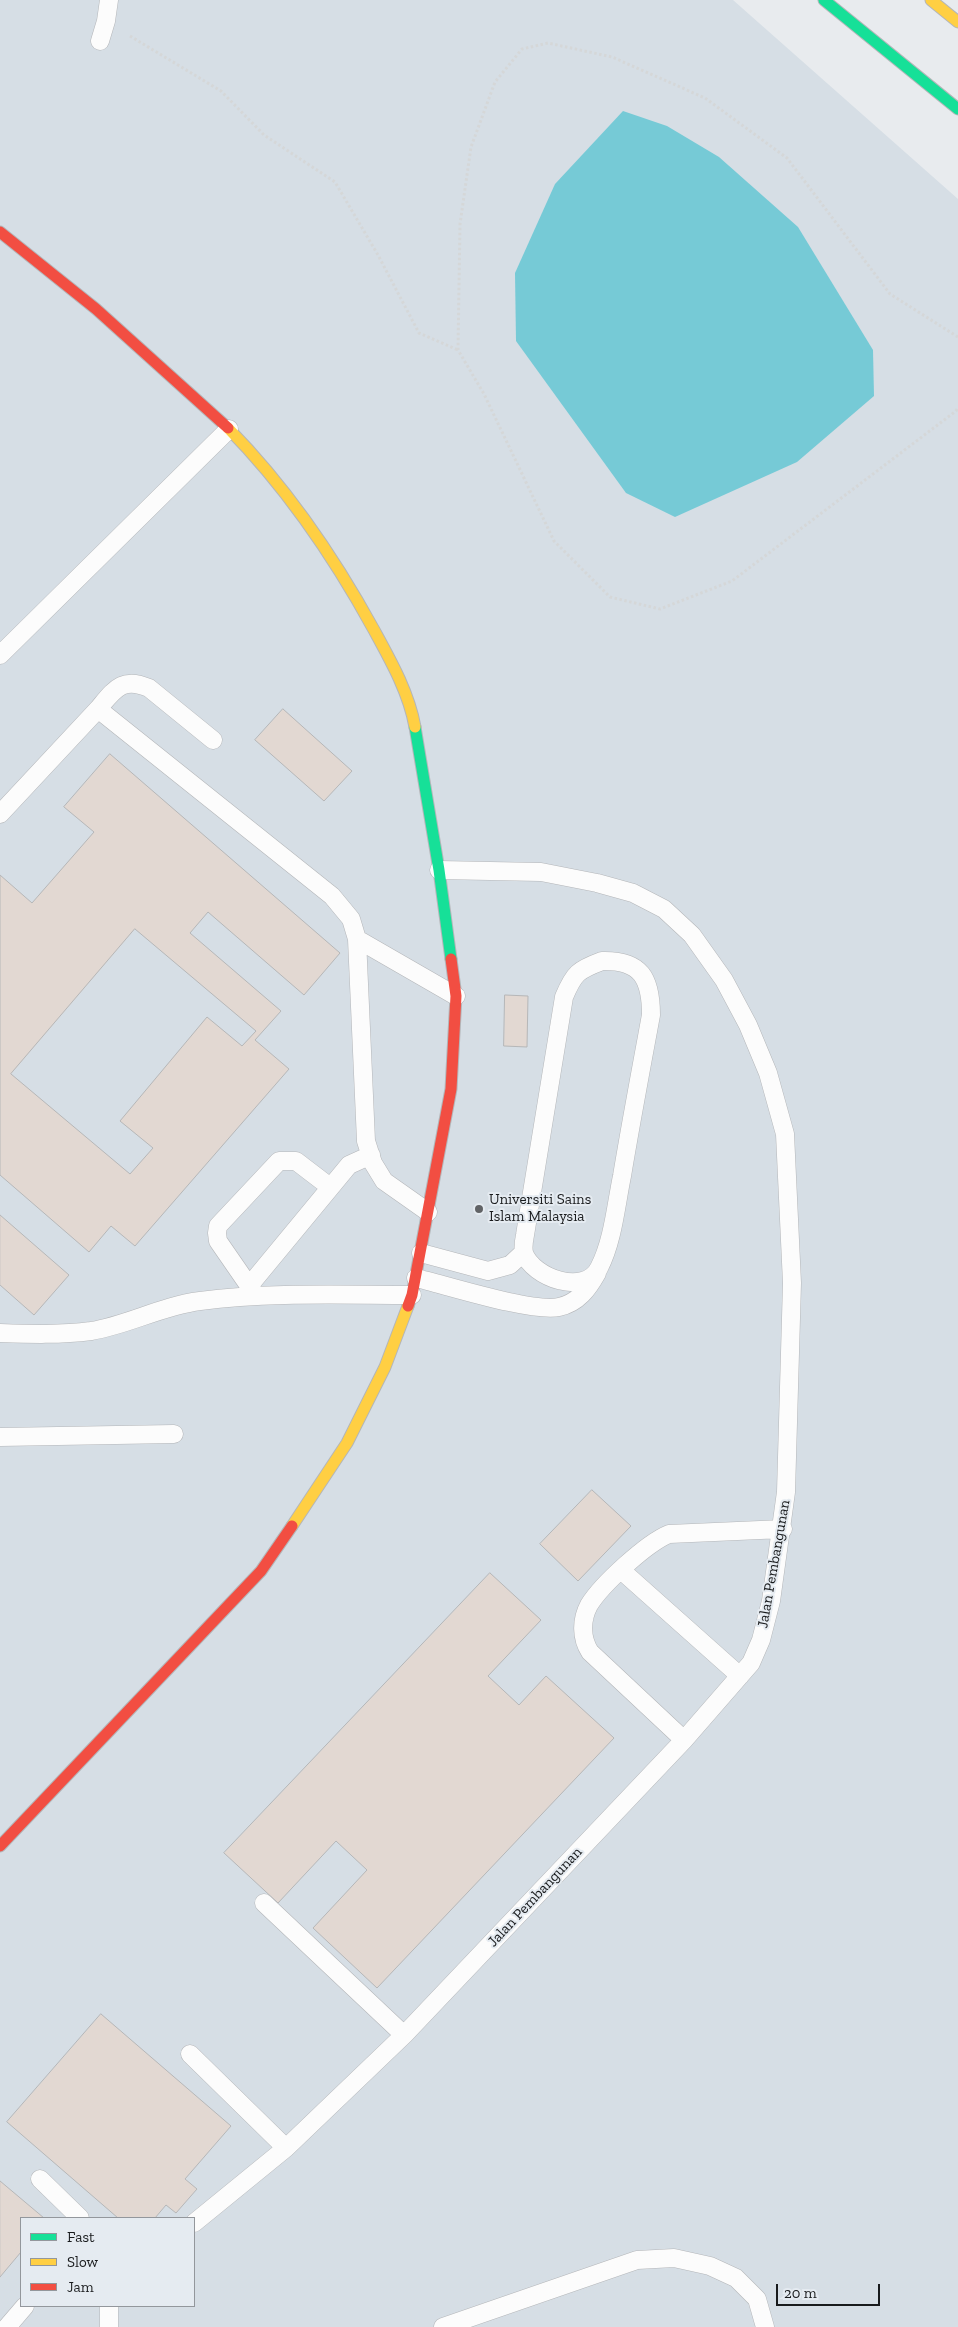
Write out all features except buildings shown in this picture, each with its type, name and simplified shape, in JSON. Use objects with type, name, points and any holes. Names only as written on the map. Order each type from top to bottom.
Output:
[{"type":"street","points":[[824,0],[958,109]]},
{"type":"street","points":[[931,0],[958,22]]},
{"type":"street","points":[[0,232],[96,309],[229,429],[304,518],[360,605],[390,659],[412,709],[439,870],[456,996],[455,1044],[451,1089],[412,1295],[385,1366],[347,1443],[261,1571],[0,1846]]},
{"type":"lane","points":[[100,41],[106,22],[109,0]]},
{"type":"lane","points":[[0,655],[229,429]]},
{"type":"lane","points":[[0,814],[121,686],[130,683],[140,684],[149,688],[213,740]]},
{"type":"lane","points":[[98,709],[332,896],[351,919],[356,939],[366,1141],[384,1181],[428,1212]]},
{"type":"lane","name":"Jalan Pembangunan","points":[[195,2222],[286,2148],[404,2035],[684,1740],[751,1662],[761,1640],[771,1601],[783,1529],[786,1492],[792,1283],[785,1134],[768,1073],[748,1025],[724,980],[692,935],[664,909],[633,893],[597,883],[541,872],[439,870]]},
{"type":"lane","points":[[356,939],[456,996]]},
{"type":"lane","points":[[416,1278],[536,1308],[558,1308],[575,1300],[586,1291],[599,1270],[612,1228],[650,1015],[651,995],[646,981],[638,969],[618,960],[602,961],[586,967],[572,977],[564,997],[525,1235],[524,1252],[530,1264],[556,1279],[574,1282],[589,1279],[599,1270]]},
{"type":"lane","points":[[253,1291],[349,1165],[371,1155]]},
{"type":"lane","points":[[253,1291],[218,1241],[218,1226],[280,1161],[296,1161],[330,1188]]},
{"type":"lane","points":[[421,1253],[488,1271],[510,1265],[524,1252]]},
{"type":"lane","points":[[0,1332],[25,1334],[91,1330],[119,1324],[168,1307],[253,1291],[412,1295]]},
{"type":"lane","points":[[0,1437],[174,1434]]},
{"type":"lane","points":[[684,1740],[590,1652],[584,1643],[582,1631],[589,1605],[621,1570],[655,1539],[669,1534],[783,1529]]},
{"type":"lane","points":[[621,1570],[740,1676]]},
{"type":"lane","points":[[264,1903],[404,2035]]},
{"type":"lane","points":[[190,2054],[286,2148]]},
{"type":"lane","points":[[40,2179],[79,2217]]},
{"type":"lane","points":[[442,2327],[637,2260],[674,2258],[710,2266],[736,2278],[757,2299],[766,2327]]},
{"type":"lane","points":[[7,2327],[23,2307]]},
{"type":"lane","points":[[109,2307],[109,2327]]},
{"type":"path","points":[[106,22],[221,91],[264,135],[335,182],[378,255],[419,333],[458,350]]},
{"type":"path","points":[[958,336],[890,294],[787,158],[705,98],[612,57],[548,43],[522,49],[495,82],[471,147],[460,224],[458,350],[484,394],[554,541],[610,598],[660,609],[732,581],[956,411],[958,407]]},
{"type":"shaded area","name":"Universiti Sains Islam Malaysia","points":[[0,0],[733,0],[958,199],[958,2327],[0,2327]]},
{"type":"water","points":[[623,111],[667,126],[719,157],[798,227],[873,350],[874,396],[797,462],[675,517],[626,493],[516,341],[515,273],[555,184]]},
{"type":"traffic: fast","points":[[824,0],[958,109]]},
{"type":"traffic: fast","points":[[415,727],[439,870],[451,959]]},
{"type":"traffic: slow","points":[[931,0],[958,22]]},
{"type":"traffic: slow","points":[[228,428],[270,474],[326,550],[359,603],[393,665],[404,690],[415,727]]},
{"type":"traffic: slow","points":[[292,1526],[347,1443],[385,1367],[408,1306]]},
{"type":"traffic: jam","points":[[0,232],[96,309],[228,428]]},
{"type":"traffic: jam","points":[[408,1306],[412,1295],[451,1089],[456,996],[451,959]]},
{"type":"traffic: jam","points":[[0,1846],[261,1571],[292,1526]]},
{"type":"place","name":"Universiti Sains Islam Malaysia","points":[[479,1209]]}]
